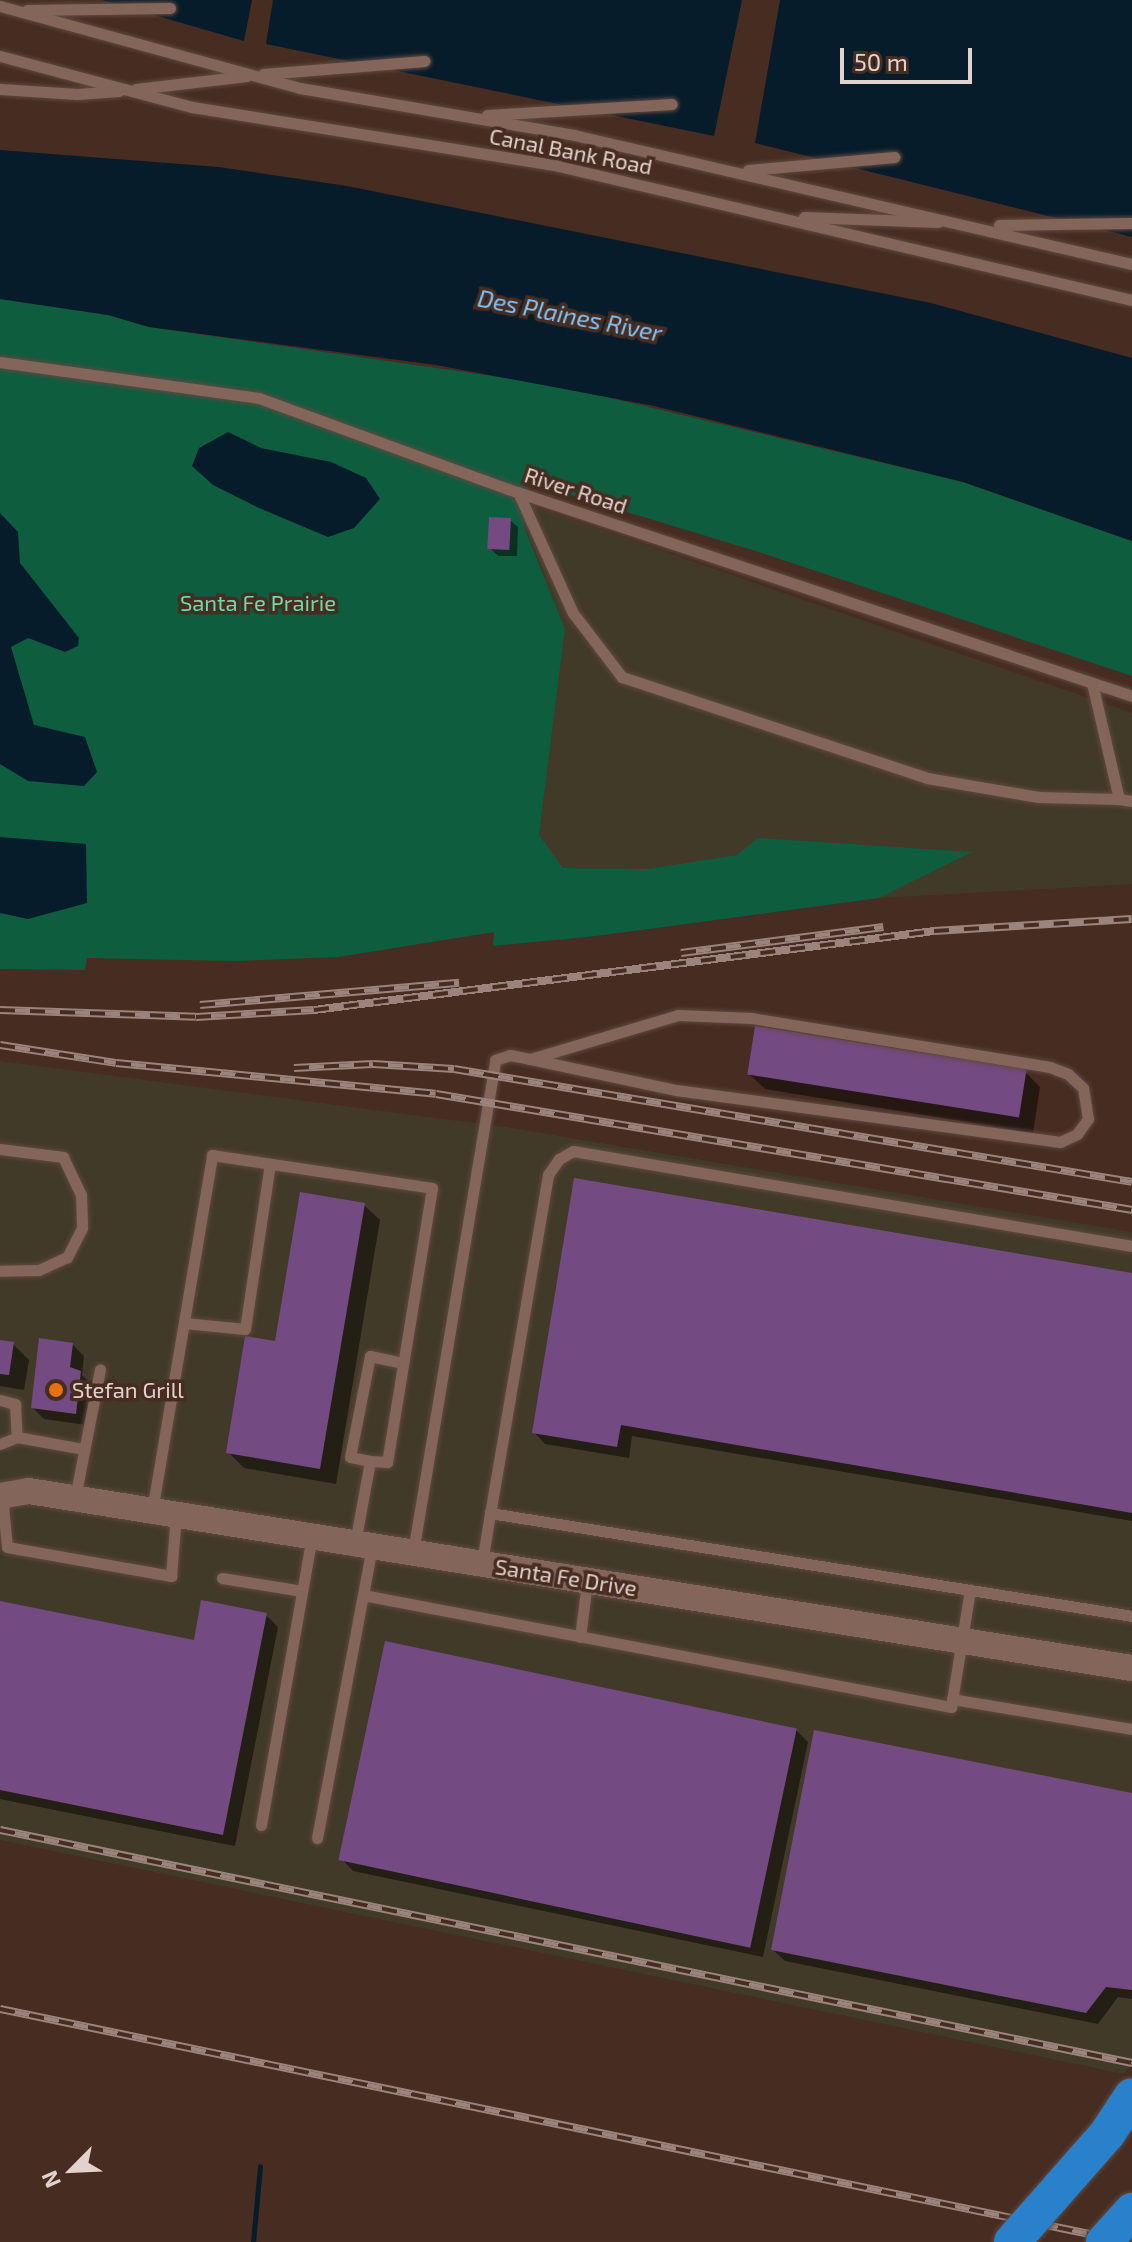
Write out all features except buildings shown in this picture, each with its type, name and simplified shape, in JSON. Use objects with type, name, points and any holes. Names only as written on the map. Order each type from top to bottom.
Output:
[{"type":"highway","points":[[1012,2242],[1107,2134],[1132,2096]]},
{"type":"highway","points":[[1104,2242],[1132,2211]]},
{"type":"street","name":"Santa Fe Drive","points":[[1,1496],[29,1491],[1132,1668]]},
{"type":"lane","points":[[0,6],[252,75],[736,171],[978,225],[1132,264]]},
{"type":"lane","points":[[14,10],[170,8]]},
{"type":"lane","name":"Canal Bank Road","points":[[0,56],[192,107],[554,165],[1132,300]]},
{"type":"lane","points":[[0,89],[77,94],[424,61]]},
{"type":"lane","points":[[466,116],[672,104]]},
{"type":"lane","points":[[736,171],[894,157]]},
{"type":"lane","points":[[787,218],[846,215],[978,225],[1132,223]]},
{"type":"lane","name":"River Road","points":[[0,362],[259,398],[518,492],[1132,696]]},
{"type":"lane","points":[[518,492],[573,613],[622,677],[927,778],[1038,797],[1132,801]]},
{"type":"lane","points":[[1092,683],[1119,799]]},
{"type":"lane","points":[[413,1553],[495,1060],[510,1055],[676,1090],[1060,1142],[1077,1134],[1088,1119],[1083,1088],[1068,1074],[1050,1067],[752,1018],[678,1015],[530,1059]]},
{"type":"lane","points":[[0,1149],[63,1157],[81,1195],[82,1228],[67,1257],[39,1270],[0,1271]]},
{"type":"lane","points":[[482,1564],[548,1175],[559,1159],[573,1151],[1132,1246]]},
{"type":"lane","points":[[1,1496],[2,1527],[7,1547],[171,1576],[164,1513],[184,1323],[212,1155],[432,1188],[387,1462],[350,1457],[370,1356],[403,1363]]},
{"type":"lane","points":[[184,1323],[245,1329],[270,1164]]},
{"type":"lane","points":[[75,1499],[100,1369]]},
{"type":"lane","points":[[0,1400],[15,1404],[17,1437]]},
{"type":"lane","points":[[0,1444],[17,1437],[84,1449]]},
{"type":"lane","points":[[317,1838],[363,1595],[363,1545],[370,1461]]},
{"type":"lane","points":[[490,1513],[1132,1616]]},
{"type":"lane","points":[[261,1825],[312,1537]]},
{"type":"lane","points":[[222,1578],[302,1591]]},
{"type":"lane","points":[[580,1637],[587,1580]]},
{"type":"lane","points":[[363,1595],[951,1707],[959,1640],[970,1590]]},
{"type":"lane","points":[[952,1699],[1132,1729]]},
{"type":"shaded area","points":[[523,503],[1132,713],[1132,884],[879,898],[970,853],[737,855],[647,869],[563,868],[539,836],[565,629],[519,512]]},
{"type":"shaded area","points":[[0,1061],[505,1127],[1132,1232],[1132,2062],[1124,2074],[0,1840]]},
{"type":"green space","name":"Santa Fe Prairie","points":[[0,299],[108,315],[149,327],[556,385],[963,482],[1132,541],[1132,676],[759,552],[528,482],[524,526],[565,629],[539,835],[563,868],[647,869],[737,855],[758,838],[972,852],[879,898],[596,936],[493,946],[494,932],[338,957],[234,961],[87,958],[85,970],[0,969]]},
{"type":"water","points":[[102,0],[252,0],[244,41]]},
{"type":"water","points":[[273,0],[742,0],[714,136],[266,44]]},
{"type":"water","points":[[780,0],[1132,0],[1132,237],[755,143]]},
{"type":"water","name":"Des Plaines River","points":[[0,150],[219,167],[347,186],[931,303],[1132,358],[1132,541],[963,482],[654,406],[436,365],[149,327],[108,315],[0,299]]},
{"type":"water","points":[[228,432],[261,448],[331,462],[366,478],[380,499],[354,528],[328,537],[259,508],[213,485],[192,466],[199,448]]},
{"type":"water","points":[[0,513],[18,532],[20,563],[79,638],[78,646],[65,652],[28,638],[11,647],[34,725],[85,737],[97,772],[84,786],[28,781],[0,764]]},
{"type":"water","points":[[0,837],[86,844],[87,903],[28,919],[0,913]]},
{"type":"waterway","points":[[253,2242],[260,2166]]},
{"type":"railway","points":[[0,1010],[196,1017],[314,1010],[934,931],[1132,919]]},
{"type":"railway","points":[[681,953],[883,927]]},
{"type":"railway","points":[[200,1005],[459,983]]},
{"type":"railway","points":[[0,1045],[116,1063],[436,1094],[1132,1210]]},
{"type":"railway","points":[[294,1068],[373,1064],[454,1069],[1132,1182]]},
{"type":"railway","points":[[0,1830],[1132,2063]]},
{"type":"railway","points":[[0,2009],[1128,2242]]},
{"type":"place","name":"Stefan Grill","points":[[56,1390]]}]
